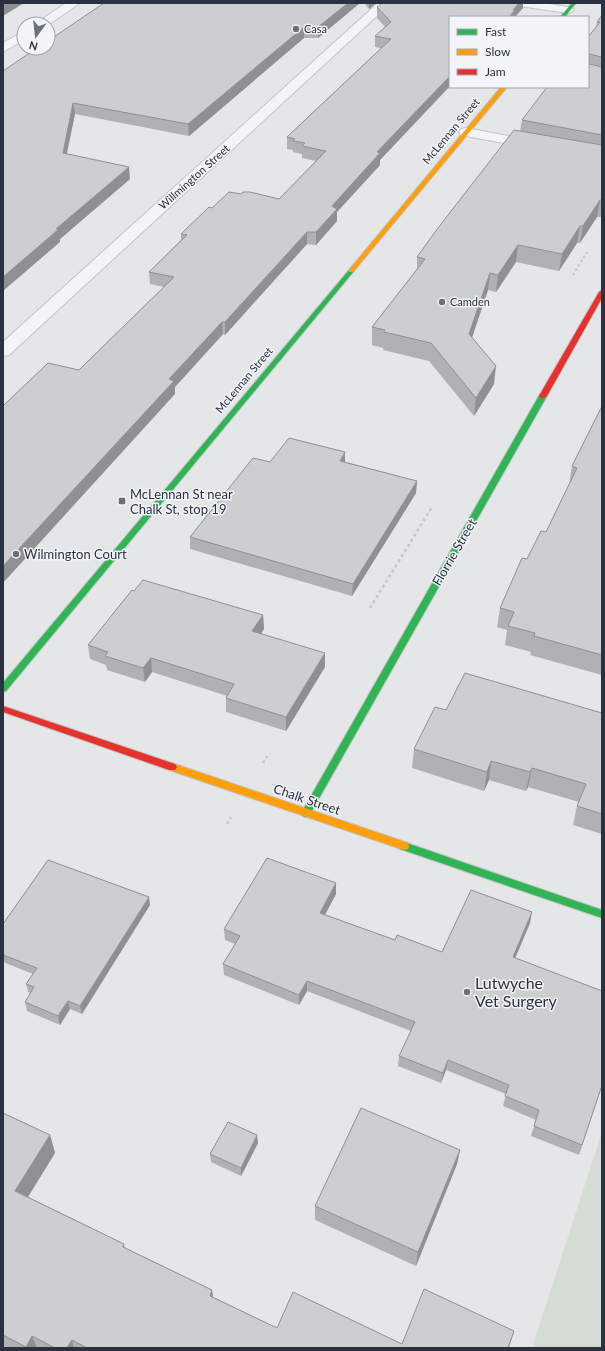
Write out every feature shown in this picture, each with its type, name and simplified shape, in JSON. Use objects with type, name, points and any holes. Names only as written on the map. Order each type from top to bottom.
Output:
[{"type":"street","points":[[54,16],[74,3]]},
{"type":"street","name":"Willmington Street","points":[[3,351],[385,3]]},
{"type":"street","points":[[519,3],[568,10]]},
{"type":"street","points":[[3,48],[16,40]]},
{"type":"street","name":"McLennan Street","points":[[3,689],[503,88]]},
{"type":"street","points":[[466,132],[549,147]]},
{"type":"street","name":"Florrie Street","points":[[306,813],[602,292]]},
{"type":"street","name":"Chalk Street","points":[[3,709],[602,914]]},
{"type":"path","points":[[573,275],[587,252]]},
{"type":"path","points":[[370,608],[432,506]]},
{"type":"path","points":[[264,763],[267,756]]},
{"type":"path","points":[[227,824],[231,817]]},
{"type":"shaded area","points":[[602,1132],[602,1348],[532,1348]]},
{"type":"building","points":[[104,3],[348,3],[318,27],[304,27],[188,124],[73,103],[63,153],[129,167],[56,229],[59,229],[3,277],[3,71],[25,56],[56,56],[56,36]]},
{"type":"building","points":[[382,3],[519,3],[510,16],[449,16],[449,77],[377,152],[380,153],[332,206],[337,209],[316,232],[307,232],[225,322],[222,322],[169,379],[174,381],[3,566],[3,406],[48,363],[79,370],[174,277],[149,272],[187,235],[181,234],[209,207],[212,208],[229,192],[241,194],[243,192],[250,192],[279,199],[326,151],[302,146],[305,143],[293,141],[295,139],[287,137],[391,39],[375,36],[391,22],[377,7]]},
{"type":"building","points":[[602,15],[602,57],[589,54],[589,36],[600,22],[597,22]]},
{"type":"building","points":[[589,64],[602,67],[602,135],[522,120],[546,88],[589,88]]},
{"type":"building","points":[[514,130],[602,145],[602,200],[600,200],[583,226],[580,226],[562,254],[518,245],[498,275],[490,273],[469,334],[496,366],[476,398],[431,343],[384,332],[385,330],[372,327],[425,259],[417,257]]},
{"type":"building","points":[[602,406],[602,655],[534,636],[535,633],[508,626],[514,612],[500,608],[522,558],[527,559],[541,531],[546,532],[577,468],[572,466]]},
{"type":"building","points":[[289,438],[345,452],[340,461],[417,481],[353,584],[190,537],[253,458],[270,462]]},
{"type":"building","points":[[143,580],[263,615],[252,631],[325,653],[286,717],[226,698],[234,684],[151,658],[143,668],[105,656],[108,652],[88,645],[132,590],[134,591]]},
{"type":"building","points":[[465,673],[602,713],[602,814],[577,806],[586,784],[532,768],[530,772],[491,761],[487,772],[414,749],[435,707],[446,710]]},
{"type":"building","points":[[267,858],[336,883],[320,913],[395,940],[397,935],[442,952],[471,890],[532,912],[513,957],[602,991],[602,1085],[582,1145],[534,1126],[539,1110],[505,1096],[509,1085],[448,1060],[443,1073],[399,1056],[415,1022],[307,981],[299,995],[223,964],[240,936],[224,929]]},
{"type":"building","points":[[48,860],[149,897],[80,1006],[68,1001],[58,1016],[25,1002],[34,987],[26,984],[37,968],[3,955],[3,924]]},
{"type":"building","points":[[361,1108],[460,1150],[418,1252],[315,1206]]},
{"type":"building","points":[[3,1113],[50,1135],[15,1191],[124,1244],[123,1247],[212,1290],[210,1296],[277,1328],[293,1292],[402,1344],[424,1289],[514,1331],[508,1348],[87,1348],[72,1340],[67,1348],[55,1348],[32,1336],[26,1347],[3,1335]]},
{"type":"building","points":[[228,1122],[257,1135],[241,1168],[210,1154]]},
{"type":"traffic: fast","points":[[563,16],[574,3]]},
{"type":"traffic: fast","points":[[3,689],[351,271]]},
{"type":"traffic: fast","points":[[306,813],[543,396]]},
{"type":"traffic: fast","points":[[404,846],[602,914]]},
{"type":"traffic: slow","points":[[351,271],[503,88]]},
{"type":"traffic: slow","points":[[172,767],[404,846]]},
{"type":"traffic: jam","points":[[543,396],[602,292]]},
{"type":"traffic: jam","points":[[3,709],[172,767]]},
{"type":"place","name":"Casa","points":[[296,29]]},
{"type":"place","name":"Camden","points":[[442,302]]},
{"type":"place","name":"McLennan St near Chalk St, stop 19","points":[[122,501]]},
{"type":"place","name":"Wilmington Court","points":[[16,554]]},
{"type":"place","name":"Lutwyche Vet Surgery","points":[[467,992]]}]
